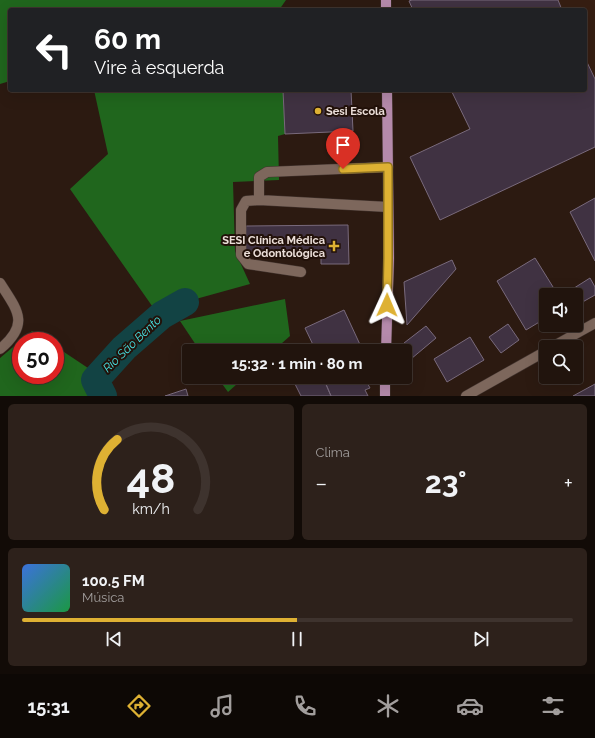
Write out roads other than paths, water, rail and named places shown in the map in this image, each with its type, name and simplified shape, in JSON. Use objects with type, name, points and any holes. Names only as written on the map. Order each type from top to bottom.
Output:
[{"type":"main road","points":[[386,344],[388,258],[387,92]]},
{"type":"main road","points":[[385,384],[385,396]]},
{"type":"street","points":[[259,200],[259,177],[267,172],[388,167]]},
{"type":"street","points":[[301,272],[248,264],[244,260],[241,255],[241,210],[246,201],[259,200],[388,207]]},
{"type":"street","points":[[0,283],[15,306],[19,322],[13,337],[0,349]]},
{"type":"street","points":[[565,340],[595,323]]},
{"type":"street","points":[[466,396],[539,355]]},
{"type":"waterway","name":"Rio São Bento","points":[[103,396],[95,380],[124,348],[162,315],[185,302]]},
{"type":"place","name":"Sesi Escola","points":[[318,111]]},
{"type":"place","name":"SESI Clínica Médica e Odontológica","points":[[334,246]]}]
